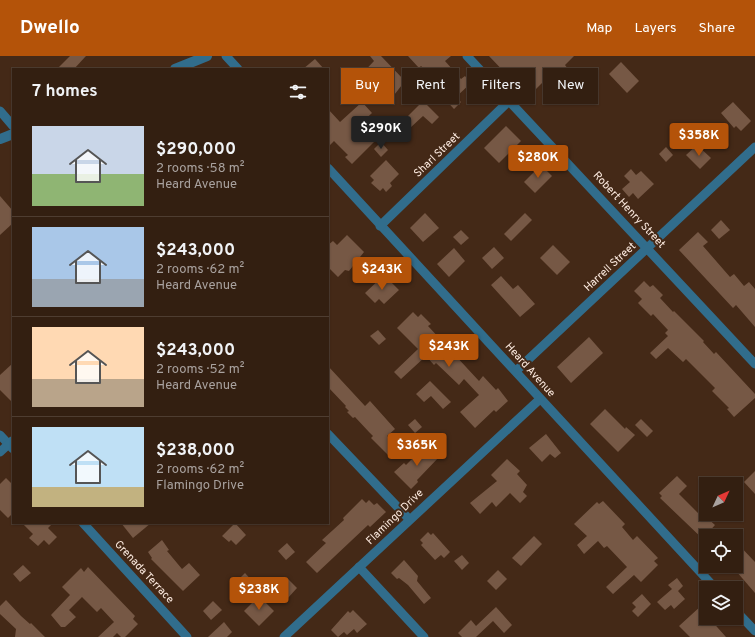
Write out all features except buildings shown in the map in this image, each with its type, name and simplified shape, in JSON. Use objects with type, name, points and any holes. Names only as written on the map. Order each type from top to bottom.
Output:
[{"type":"street","points":[[177,68],[207,56]]},
{"type":"street","points":[[226,56],[237,68]]},
{"type":"street","name":"Robert Henry Street","points":[[467,56],[478,68]]},
{"type":"street","name":"Sharl Street","points":[[380,226],[506,104]]},
{"type":"street","name":"Robert Henry Street","points":[[512,104],[755,364]]},
{"type":"street","points":[[0,111],[12,125]]},
{"type":"street","points":[[0,139],[12,134]]},
{"type":"street","name":"Harrell Street","points":[[516,372],[755,147]]},
{"type":"street","name":"Heard Avenue","points":[[329,169],[709,581]]},
{"type":"street","name":"Flamingo Drive","points":[[284,637],[360,567],[409,519],[540,399]]},
{"type":"street","points":[[0,434],[12,444],[0,452]]},
{"type":"street","points":[[329,435],[409,519]]},
{"type":"street","name":"Grenada Terrace","points":[[84,524],[187,637]]},
{"type":"street","points":[[360,567],[424,637]]},
{"type":"street","points":[[743,618],[755,631]]}]
